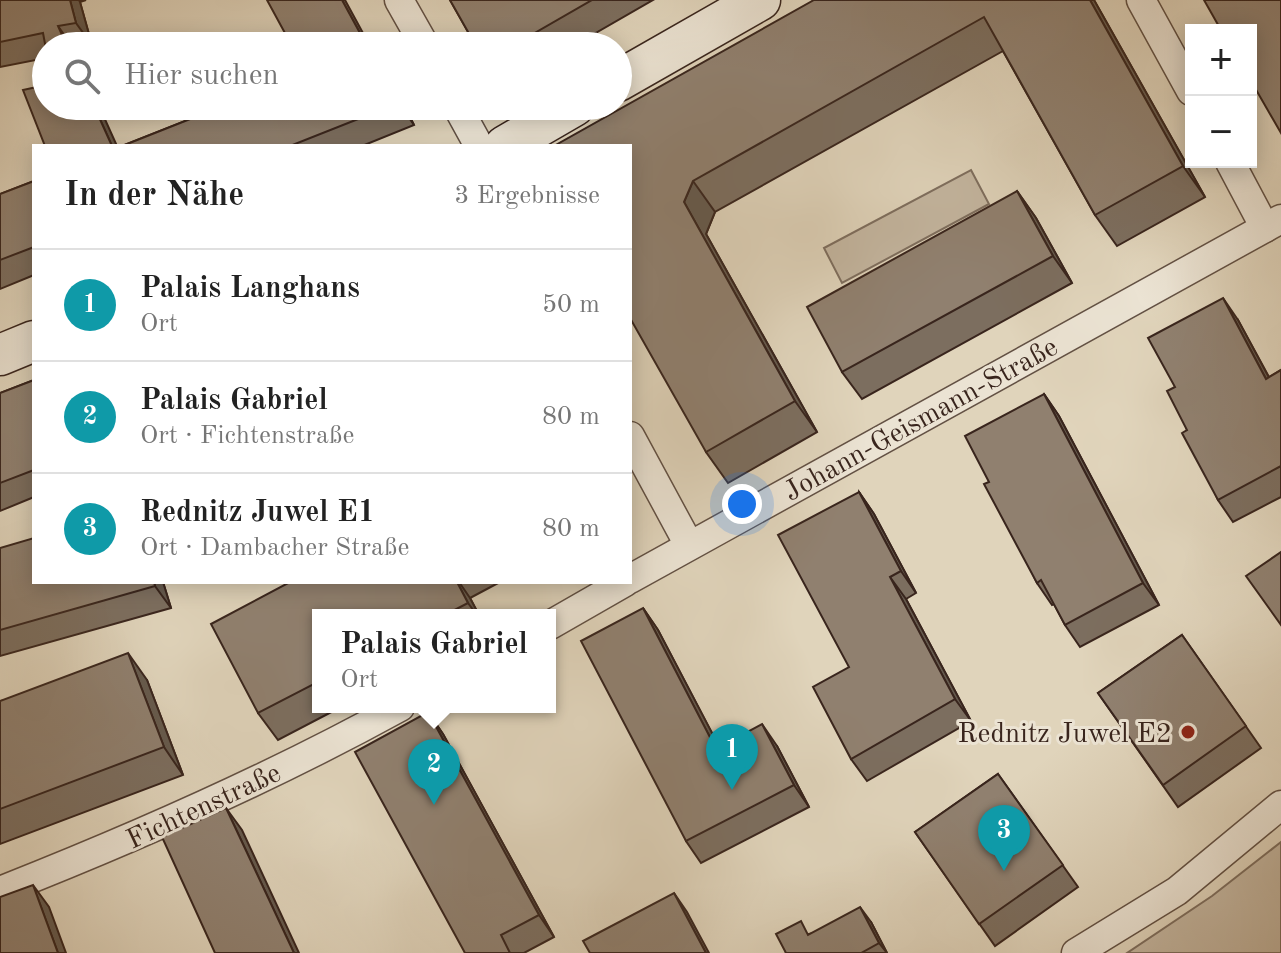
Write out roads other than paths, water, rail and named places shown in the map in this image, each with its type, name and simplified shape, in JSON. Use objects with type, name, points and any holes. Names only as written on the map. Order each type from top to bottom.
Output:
[{"type":"main road","points":[[632,73],[760,0]]},
{"type":"main road","points":[[508,144],[550,120]]},
{"type":"main road","points":[[0,355],[32,342]]},
{"type":"street","points":[[399,0],[417,32]]},
{"type":"street","points":[[1141,0],[1185,80]]},
{"type":"street","points":[[465,120],[478,144]]},
{"type":"street","points":[[1234,168],[1273,223]]},
{"type":"street","name":"Johann-Geismann-Straße","points":[[632,578],[1273,223]]},
{"type":"street","points":[[632,440],[689,545]]},
{"type":"street","points":[[556,621],[621,584]]},
{"type":"street","name":"Fichtenstraße","points":[[0,891],[193,811],[323,749],[389,713]]},
{"type":"street","points":[[1076,953],[1177,891],[1281,805]]},
{"type":"place","name":"Rednitz Juwel E2","points":[[1188,732]]},
{"type":"place","name":"Palais Langhans","points":[[732,790]]},
{"type":"place","name":"Palais Gabriel","points":[[434,805]]},
{"type":"place","name":"Rednitz Juwel E1","points":[[1004,871]]}]
